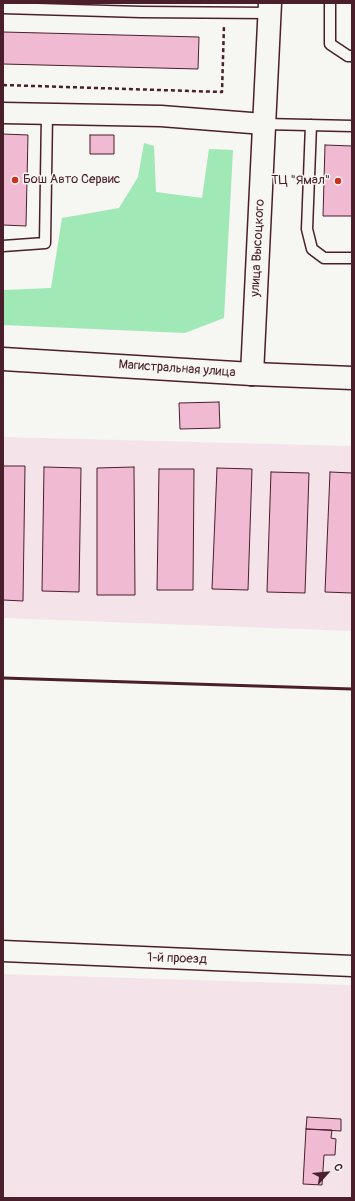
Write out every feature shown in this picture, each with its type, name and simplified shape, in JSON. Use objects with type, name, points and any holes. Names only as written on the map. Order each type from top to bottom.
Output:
[{"type":"street","name":"улица Высоцкого","points":[[252,374],[269,8]]},
{"type":"street","points":[[3,113],[162,116],[264,124]]},
{"type":"street","name":"Магистральная улица","points":[[3,359],[252,374],[352,378]]},
{"type":"street","name":"1-й проезд","points":[[3,951],[352,966]]},
{"type":"lane","points":[[330,3],[330,44],[348,56],[352,56]]},
{"type":"lane","points":[[3,8],[141,8],[224,14],[269,8]]},
{"type":"lane","points":[[3,246],[45,243],[47,114]]},
{"type":"lane","points":[[264,124],[352,126]]},
{"type":"lane","points":[[311,125],[307,229],[312,249],[324,258],[352,258]]},
{"type":"path","points":[[3,85],[222,92],[224,14]]},
{"type":"shaded area","points":[[3,437],[352,446],[352,631],[3,618]]},
{"type":"shaded area","points":[[3,974],[352,985],[352,1198],[3,1198]]},
{"type":"green space","points":[[144,143],[154,146],[156,192],[202,198],[209,149],[233,150],[224,318],[185,333],[3,325],[3,290],[51,288],[62,218],[119,208],[138,177]]},
{"type":"building","points":[[3,32],[199,37],[198,69],[3,64]]},
{"type":"building","name":"Бош Авто Сервис","points":[[3,134],[28,135],[26,226],[3,225]]},
{"type":"building","points":[[90,135],[114,135],[114,154],[90,154]]},
{"type":"building","name":"ТЦ \"Ямал\"","points":[[325,145],[352,146],[352,216],[323,216]]},
{"type":"building","points":[[219,402],[220,428],[180,429],[179,403]]},
{"type":"building","points":[[3,466],[25,466],[23,601],[3,600]]},
{"type":"building","points":[[44,467],[81,468],[79,592],[42,591]]},
{"type":"building","points":[[134,467],[135,595],[97,595],[97,468]]},
{"type":"building","points":[[217,468],[252,469],[248,590],[212,589]]},
{"type":"building","points":[[159,469],[194,469],[193,590],[157,590]]},
{"type":"building","points":[[271,472],[309,473],[305,593],[267,592]]},
{"type":"building","points":[[330,472],[352,473],[352,593],[325,592]]},
{"type":"building","points":[[307,1117],[341,1119],[341,1131],[306,1129]]},
{"type":"building","points":[[306,1129],[332,1130],[331,1138],[336,1139],[335,1155],[324,1155],[322,1185],[303,1184]]},
{"type":"railway","points":[[3,678],[352,689]]},
{"type":"place","name":"Бош Авто Сервис","points":[[15,180]]},
{"type":"place","name":"ТЦ \"Ямал\"","points":[[338,181]]}]
